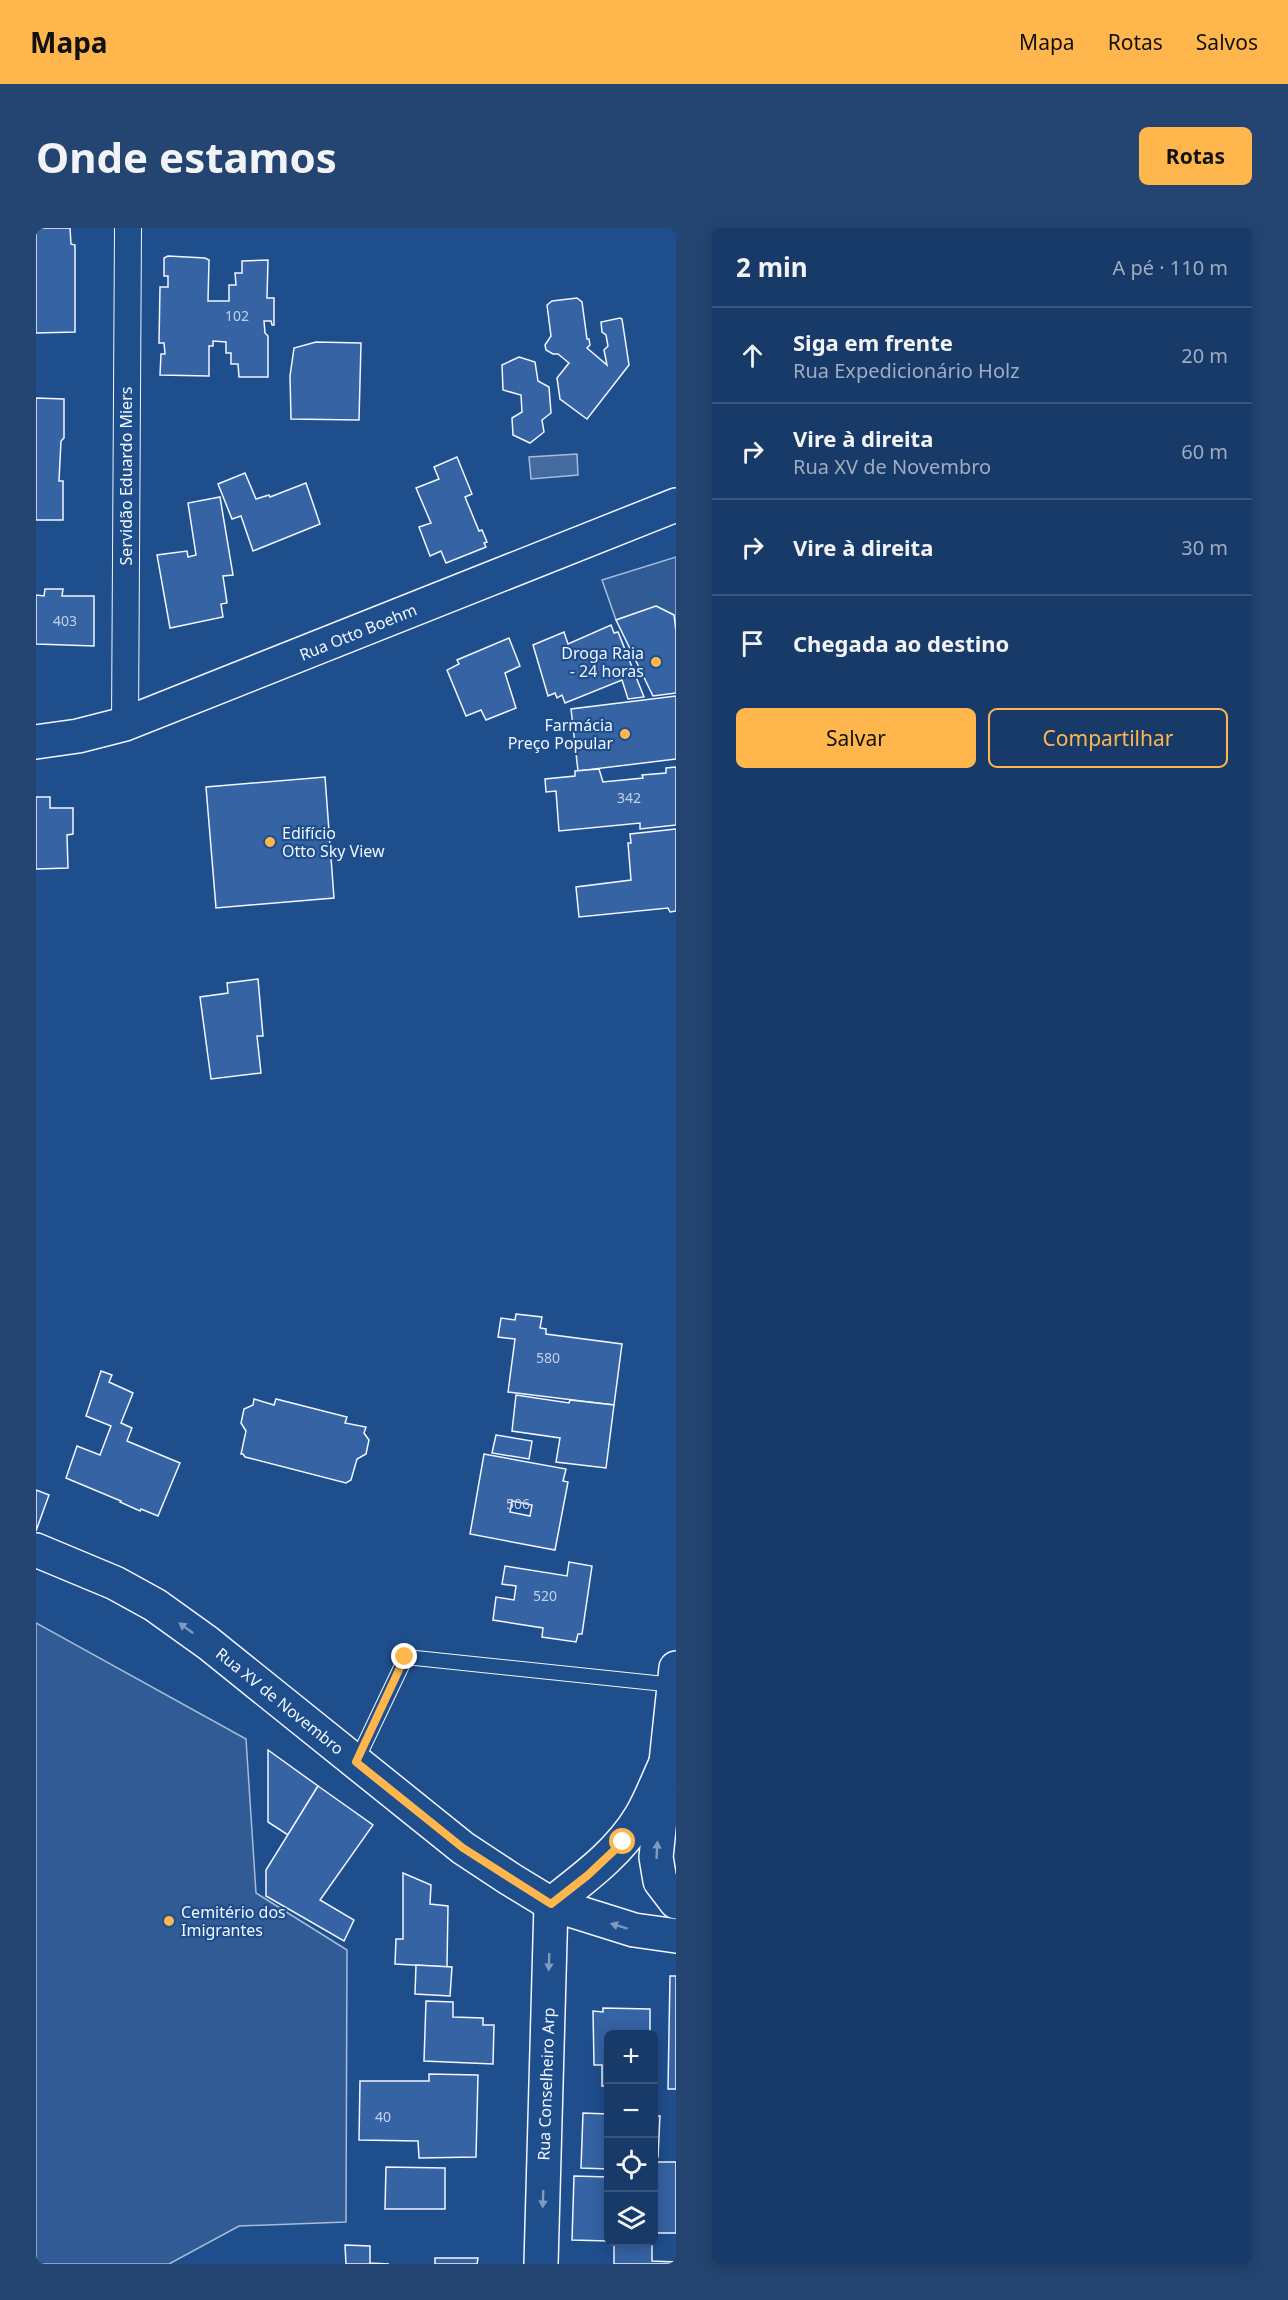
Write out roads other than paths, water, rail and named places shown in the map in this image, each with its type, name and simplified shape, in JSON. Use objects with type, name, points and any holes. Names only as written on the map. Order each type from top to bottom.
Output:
[{"type":"main road","name":"Rua Otto Boehm","points":[[36,742],[78,736],[124,724],[676,505]]},
{"type":"main road","name":"Rua XV de Novembro","points":[[36,1550],[115,1583],[154,1605],[207,1643],[463,1848],[551,1904],[634,1930],[676,1936]]},
{"type":"main road","points":[[675,1676],[656,1857],[660,1881],[676,1902]]},
{"type":"main road","points":[[551,1904],[588,1875],[623,1842],[642,1815],[665,1766]]},
{"type":"main road","name":"Rua Conselheiro Arp","points":[[541,2264],[551,1904]]},
{"type":"street","name":"Servidão Eduardo Miers","points":[[124,724],[128,228]]},
{"type":"lane","points":[[356,1762],[405,1657],[675,1676]]},
{"type":"place","name":"Droga Raia - 24 horas","points":[[656,662]]},
{"type":"place","name":"Farmácia Preço Popular","points":[[625,734]]},
{"type":"place","name":"Edifício Otto Sky View","points":[[270,842]]},
{"type":"place","name":"Cemitério dos Imigrantes","points":[[169,1921]]}]
